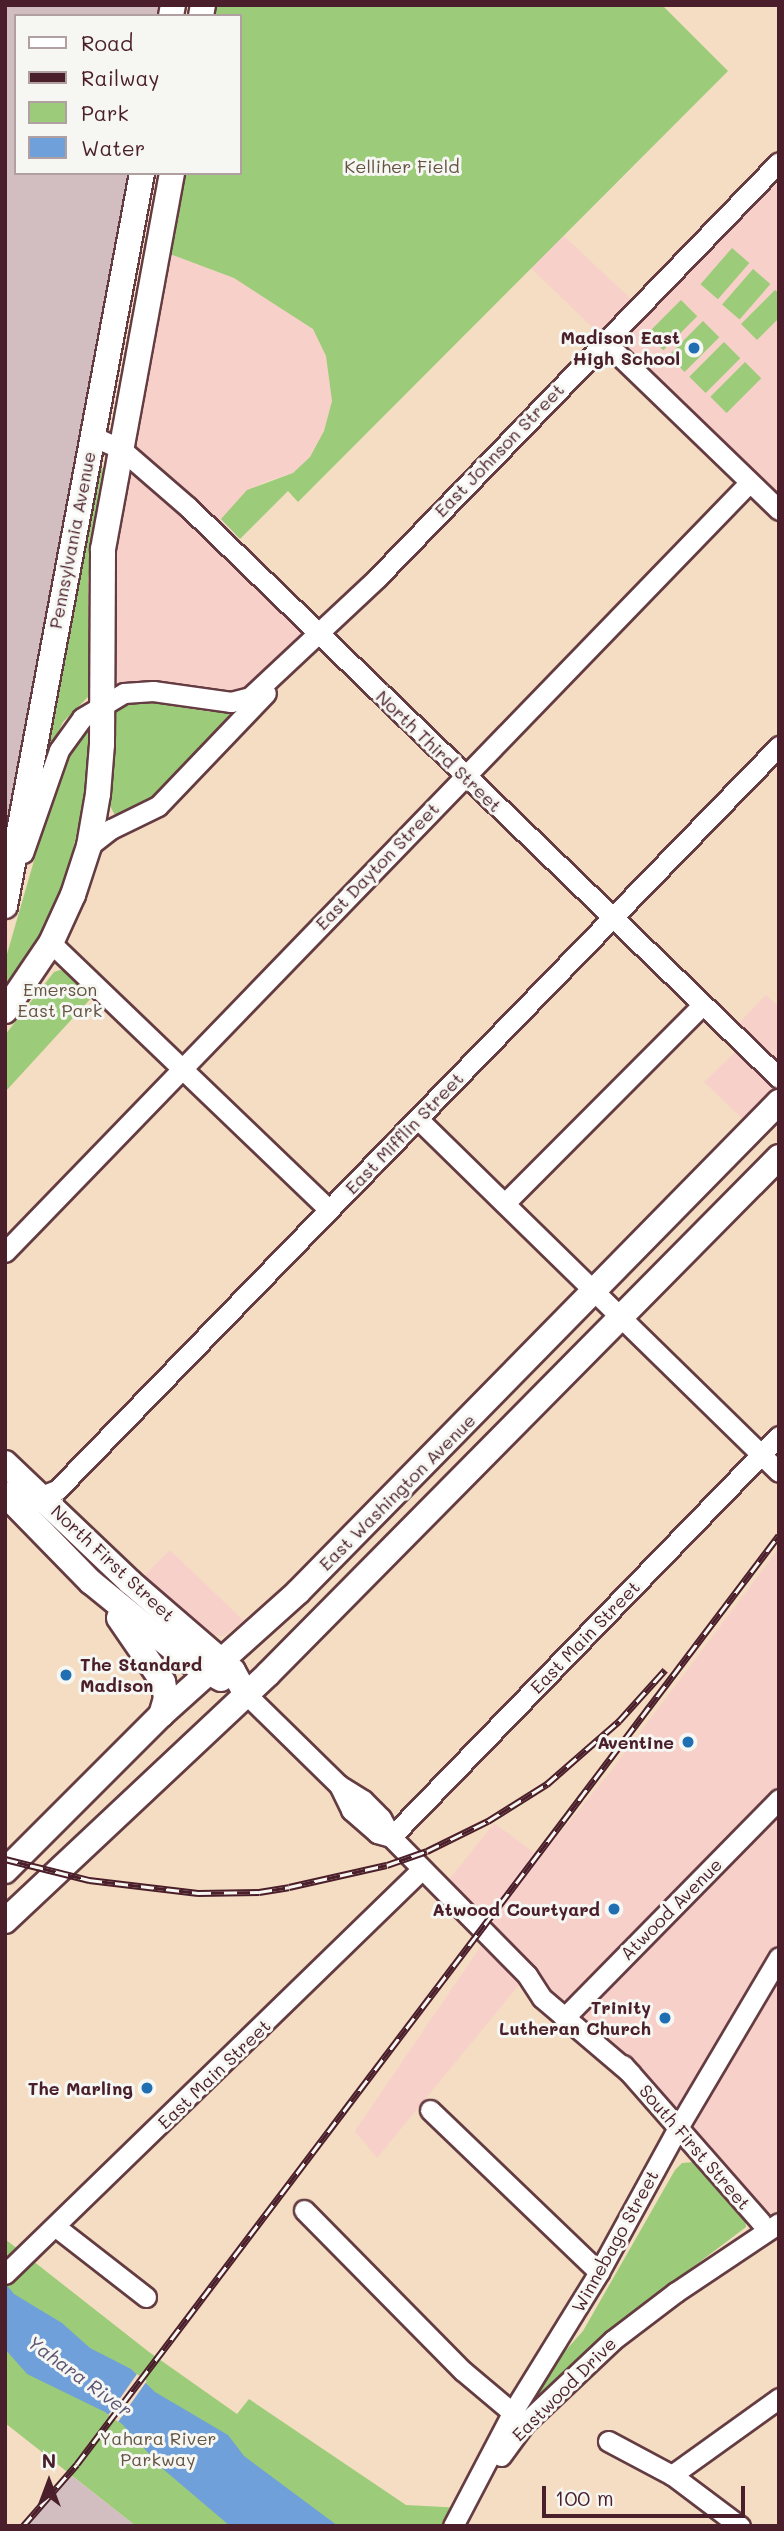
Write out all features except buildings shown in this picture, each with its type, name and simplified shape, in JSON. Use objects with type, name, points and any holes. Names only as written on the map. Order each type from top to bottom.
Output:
[{"type":"main road","name":"Pennsylvania Avenue","points":[[6,905],[142,175]]},
{"type":"main road","name":"Pennsylvania Avenue","points":[[89,846],[98,794],[103,549],[172,175]]},
{"type":"main road","points":[[5,1011],[51,943],[73,895],[89,846]]},
{"type":"main road","name":"East Washington Avenue","points":[[5,1871],[161,1715],[299,1592],[779,1102]]},
{"type":"main road","name":"East Washington Avenue","points":[[5,1922],[246,1693],[779,1157]]},
{"type":"main road","name":"North First Street","points":[[5,1463],[32,1504],[91,1582],[182,1656],[215,1667]]},
{"type":"main road","name":"North First Street","points":[[5,1494],[32,1504],[130,1582],[215,1667]]},
{"type":"main road","points":[[91,1582],[160,1675],[166,1693],[161,1715]]},
{"type":"main road","name":"South First Street","points":[[215,1667],[237,1676],[246,1693]]},
{"type":"street","name":"East Johnson Street","points":[[89,846],[111,829],[158,806],[230,734],[313,640],[779,162]]},
{"type":"street","points":[[604,341],[779,510]]},
{"type":"street","name":"North Third Street","points":[[92,436],[121,449],[188,507],[313,640],[465,775],[779,1078]]},
{"type":"street","name":"East Dayton Street","points":[[5,1252],[750,482]]},
{"type":"street","name":"East Johnson Street","points":[[6,905],[59,750],[82,718],[124,693],[153,691],[230,702],[250,697],[313,640]]},
{"type":"street","name":"East Mifflin Street","points":[[32,1504],[57,1490],[328,1210],[419,1120],[779,746]]},
{"type":"street","points":[[51,943],[328,1210]]},
{"type":"street","points":[[505,1203],[702,1005]]},
{"type":"street","points":[[419,1120],[779,1472]]},
{"type":"street","name":"East Main Street","points":[[391,1837],[779,1436]]},
{"type":"street","name":"South First Street","points":[[246,1693],[339,1785],[349,1808],[376,1833],[391,1837],[527,1975],[630,2073],[770,2223]]},
{"type":"street","name":"Atwood Avenue","points":[[568,2014],[779,1799]]},
{"type":"street","name":"East Main Street","points":[[6,2273],[421,1870]]},
{"type":"street","name":"Winnebago Street","points":[[453,2526],[519,2418],[561,2335],[599,2272],[679,2126],[779,1957]]},
{"type":"street","points":[[430,2110],[599,2272]]},
{"type":"street","name":"Eastwood Drive","points":[[519,2418],[676,2292],[692,2273],[770,2223],[779,2208]]},
{"type":"street","points":[[304,2210],[463,2371],[519,2418]]},
{"type":"street","points":[[56,2227],[146,2298]]},
{"type":"street","points":[[673,2475],[779,2398]]},
{"type":"street","points":[[608,2441],[673,2475],[740,2526]]},
{"type":"shaded area","points":[[5,5],[173,5],[171,14],[14,14],[14,175],[142,175],[5,906]]},
{"type":"shaded area","name":"Madison East High School","points":[[779,179],[779,510],[616,355],[592,327],[530,267],[564,236],[632,300],[619,326]]},
{"type":"shaded area","points":[[158,253],[170,254],[234,278],[287,310],[313,329],[326,356],[332,401],[324,431],[310,457],[293,473],[261,483],[228,517],[240,539],[232,548],[320,634],[250,697],[187,696],[101,705],[101,584]]},
{"type":"shaded area","points":[[766,995],[779,1007],[779,1087],[746,1122],[704,1082],[747,1041],[734,1028]]},
{"type":"shaded area","points":[[779,1548],[779,2208],[761,2222],[565,2002],[527,1975],[377,2158],[355,2131],[494,1927],[448,1881],[494,1823],[540,1857],[611,1771]]},
{"type":"shaded area","points":[[170,1550],[244,1621],[224,1636],[209,1635],[141,1579]]},
{"type":"shaded area","points":[[72,2476],[136,2526],[24,2526]]},
{"type":"green space","name":"Kelliher Field","points":[[216,5],[662,5],[728,71],[298,502],[288,491],[240,539],[221,519],[247,490],[293,473],[310,457],[324,431],[332,401],[326,356],[313,329],[234,278],[170,254],[185,175],[242,175],[242,14],[214,14]]},
{"type":"green space","points":[[732,248],[749,263],[718,299],[701,284]]},
{"type":"green space","points":[[753,269],[770,284],[740,320],[722,304]]},
{"type":"green space","points":[[775,290],[779,293],[779,318],[757,340],[741,324]]},
{"type":"green space","points":[[681,300],[697,316],[663,350],[647,334]]},
{"type":"green space","points":[[703,321],[719,337],[685,372],[668,356]]},
{"type":"green space","points":[[724,342],[740,358],[706,393],[689,377]]},
{"type":"green space","points":[[745,362],[761,378],[727,413],[710,397]]},
{"type":"green space","points":[[101,468],[105,469],[92,534],[88,583],[88,697],[63,722],[48,753],[43,752],[97,474]]},
{"type":"green space","points":[[147,702],[212,712],[235,712],[148,802],[116,817],[110,806],[114,764],[113,712],[124,706]]},
{"type":"green space","points":[[85,726],[88,726],[88,753],[85,796],[66,880],[46,926],[5,993],[5,961],[64,757]]},
{"type":"green space","name":"Emerson East Park","points":[[54,972],[67,972],[94,995],[5,1092],[5,1035]]},
{"type":"green space","points":[[694,2162],[745,2216],[746,2227],[632,2313],[571,2365],[534,2405],[525,2406],[549,2369],[583,2331],[675,2170],[682,2163]]},
{"type":"green space","name":"Yahara River Parkway","points":[[5,2239],[149,2352],[237,2414],[249,2399],[406,2505],[462,2508],[453,2526],[136,2526],[5,2423]]},
{"type":"water","name":"Yahara River","points":[[5,2283],[14,2294],[62,2323],[90,2348],[131,2369],[155,2392],[228,2435],[244,2456],[338,2526],[230,2526],[163,2469],[122,2424],[105,2412],[27,2374],[5,2349]]},
{"type":"pier","points":[[137,2374],[147,2381],[118,2422],[108,2415]]},
{"type":"railway","points":[[23,2526],[77,2464],[779,1535]]},
{"type":"railway","points":[[5,1859],[89,1880],[198,1893],[259,1892],[387,1865],[427,1851],[488,1821],[547,1784],[619,1721],[665,1670]]},
{"type":"place","name":"Madison East High School","points":[[694,348]]},
{"type":"place","name":"The Standard Madison","points":[[66,1675]]},
{"type":"place","name":"Aventine","points":[[688,1742]]},
{"type":"place","name":"Atwood Courtyard","points":[[614,1909]]},
{"type":"place","name":"Trinity Lutheran Church","points":[[665,2018]]},
{"type":"place","name":"The Marling","points":[[147,2088]]}]
